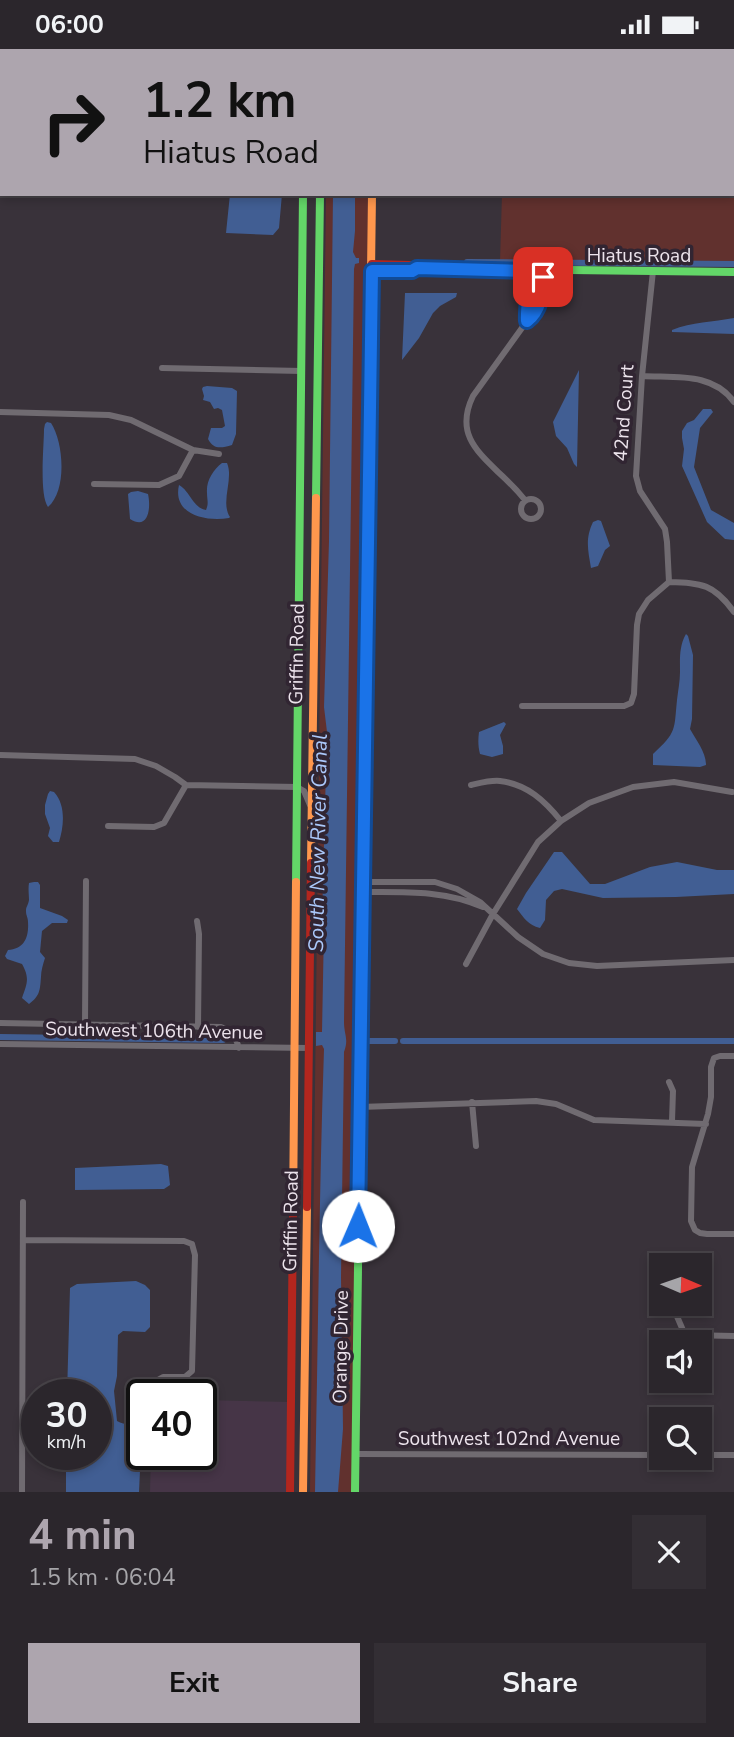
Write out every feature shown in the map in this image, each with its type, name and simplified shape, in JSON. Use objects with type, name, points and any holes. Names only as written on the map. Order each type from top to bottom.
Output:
[{"type":"main road","name":"Griffin Road","points":[[290,1492],[303,196]]},
{"type":"main road","name":"Griffin Road","points":[[303,1492],[320,196]]},
{"type":"main road","name":"Orange Drive","points":[[355,1492],[372,196]]},
{"type":"main road","points":[[303,242],[312,252],[318,254]]},
{"type":"main road","points":[[303,264],[318,272]]},
{"type":"main road","name":"Hiatus Road","points":[[372,267],[411,265],[417,268],[531,271],[734,272]]},
{"type":"main road","points":[[291,1356],[305,1375]]},
{"type":"main road","points":[[291,1402],[298,1407],[304,1431]]},
{"type":"street","points":[[527,321],[531,271]]},
{"type":"street","points":[[525,500],[472,445],[468,437],[466,417],[473,396],[536,312],[542,293],[543,271]]},
{"type":"street","name":"42nd Court","points":[[653,271],[642,376],[636,476],[640,491],[665,529],[669,582]]},
{"type":"street","points":[[162,368],[302,371]]},
{"type":"street","points":[[642,376],[699,379],[716,385],[734,402]]},
{"type":"street","points":[[0,412],[109,415],[131,420],[193,450],[219,454]]},
{"type":"street","points":[[94,484],[159,485],[179,476],[193,450]]},
{"type":"street","points":[[522,706],[624,706],[631,703],[634,694],[639,614],[648,600],[669,582],[702,585],[714,590],[734,612]]},
{"type":"street","points":[[0,755],[135,759],[156,767],[186,785],[297,787],[304,792],[311,807]]},
{"type":"street","points":[[471,785],[499,781],[527,788],[547,804],[561,821]]},
{"type":"street","points":[[466,964],[491,912],[538,842],[561,821],[589,803],[633,787],[674,782],[732,792]]},
{"type":"street","points":[[108,826],[154,827],[164,823],[186,785]]},
{"type":"street","points":[[85,1024],[86,881]]},
{"type":"street","points":[[364,882],[435,882],[447,885],[472,896],[518,937],[543,954],[569,963],[597,966],[734,960]]},
{"type":"street","points":[[363,892],[421,893],[456,897],[491,912]]},
{"type":"street","points":[[197,921],[198,1027]]},
{"type":"street","points":[[0,1023],[226,1029],[234,1035],[239,1048]]},
{"type":"street","name":"Southwest 106th Avenue","points":[[0,1044],[308,1048]]},
{"type":"street","points":[[734,1056],[714,1058],[711,1067],[711,1097],[706,1124],[694,1154],[692,1167],[691,1221],[695,1230],[707,1234],[734,1234]]},
{"type":"street","points":[[669,1082],[673,1091],[672,1121]]},
{"type":"street","points":[[360,1107],[536,1101],[556,1104],[594,1120],[706,1124]]},
{"type":"street","points":[[472,1102],[476,1146]]},
{"type":"street","points":[[22,1492],[23,1202]]},
{"type":"street","points":[[23,1240],[193,1242],[193,1368],[190,1374],[183,1377],[160,1379]]},
{"type":"street","points":[[677,1316],[685,1335],[734,1336]]},
{"type":"street","name":"Southwest 102nd Avenue","points":[[356,1454],[649,1455]]},
{"type":"street","points":[[712,1455],[734,1455]]},
{"type":"shaded area","points":[[326,196],[370,196],[353,1492],[310,1492]]},
{"type":"shaded area","points":[[502,196],[734,196],[734,263],[500,262]]},
{"type":"shaded area","points":[[217,1400],[291,1402],[286,1492],[150,1492],[151,1470],[217,1470]]},
{"type":"water","points":[[230,196],[282,196],[279,228],[273,235],[226,233]]},
{"type":"water","points":[[333,196],[355,196],[353,252],[356,258],[359,258],[359,263],[355,264],[354,269],[341,1277],[343,1429],[338,1492],[315,1492],[324,1049],[322,1045],[316,1046],[316,1032],[322,1032],[327,732],[324,707]]},
{"type":"water","points":[[405,293],[457,293],[456,297],[433,313],[402,360]]},
{"type":"water","points":[[734,318],[734,334],[672,332],[687,325]]},
{"type":"water","points":[[579,370],[577,467],[567,448],[556,436],[553,422]]},
{"type":"water","points":[[207,386],[232,388],[237,391],[236,434],[232,445],[218,447],[208,439],[211,428],[225,426],[222,410],[214,409],[210,402],[203,400],[202,389]]},
{"type":"water","points":[[703,409],[711,409],[713,412],[700,428],[694,467],[711,510],[734,523],[734,540],[725,539],[707,522],[682,466],[682,431]]},
{"type":"water","points":[[47,422],[51,423],[59,442],[62,467],[58,490],[48,507],[45,501],[43,470],[44,429]]},
{"type":"water","points":[[222,463],[227,463],[229,469],[226,504],[230,517],[211,519],[186,510],[178,495],[179,485],[198,506],[206,510],[209,480]]},
{"type":"water","points":[[138,491],[148,494],[149,499],[149,511],[141,522],[130,519],[128,494]]},
{"type":"water","points":[[601,521],[610,546],[605,550],[598,566],[591,568],[588,539],[593,522]]},
{"type":"water","points":[[686,634],[693,655],[690,729],[703,751],[706,765],[653,765],[653,754],[673,730],[680,679],[680,653]]},
{"type":"water","points":[[504,722],[506,724],[500,735],[503,754],[492,757],[480,754],[479,732]]},
{"type":"water","points":[[50,791],[54,792],[61,803],[63,823],[59,842],[53,842],[48,836],[50,828],[45,805]]},
{"type":"water","points":[[554,852],[562,852],[590,884],[605,884],[650,867],[677,862],[717,870],[734,870],[734,894],[603,898],[562,889],[554,891],[546,900],[545,920],[540,928],[529,923],[517,909]]},
{"type":"water","points":[[38,882],[40,908],[68,920],[67,923],[52,923],[42,931],[40,952],[45,958],[40,989],[29,1004],[22,998],[27,981],[25,969],[22,964],[5,956],[8,950],[22,945],[26,938],[29,883]]},
{"type":"water","points":[[161,1164],[168,1166],[170,1185],[164,1189],[75,1190],[75,1168]]},
{"type":"water","points":[[136,1281],[150,1290],[150,1327],[145,1332],[123,1331],[118,1335],[114,1391],[117,1421],[126,1423],[126,1470],[140,1470],[139,1492],[66,1492],[66,1470],[112,1470],[112,1379],[67,1379],[70,1288],[77,1284]]},
{"type":"waterway","points":[[467,262],[734,264]]},
{"type":"waterway","points":[[0,1037],[223,1040]]},
{"type":"waterway","points":[[367,1041],[395,1041]]},
{"type":"waterway","points":[[403,1041],[734,1041]]},
{"type":"traffic: fast","points":[[296,882],[303,196]]},
{"type":"traffic: fast","points":[[316,498],[320,196]]},
{"type":"traffic: fast","points":[[372,271],[412,271],[417,268],[734,272]]},
{"type":"traffic: fast","points":[[355,1492],[364,820]]},
{"type":"traffic: slow","points":[[364,820],[372,196]]},
{"type":"traffic: slow","points":[[311,863],[316,498]]},
{"type":"traffic: slow","points":[[293,1215],[296,882]]},
{"type":"traffic: slow","points":[[303,1492],[307,1207]]},
{"type":"traffic: jam","points":[[372,264],[411,265],[417,268]]},
{"type":"traffic: jam","points":[[307,1207],[311,863]]},
{"type":"traffic: jam","points":[[290,1492],[293,1215]]},
{"type":"route","points":[[358,1226],[372,271],[412,271],[417,268],[531,271],[527,321],[533,317],[540,304],[543,277]]},
{"type":"water label","name":"South New River Canal","points":[[318,843]]}]
